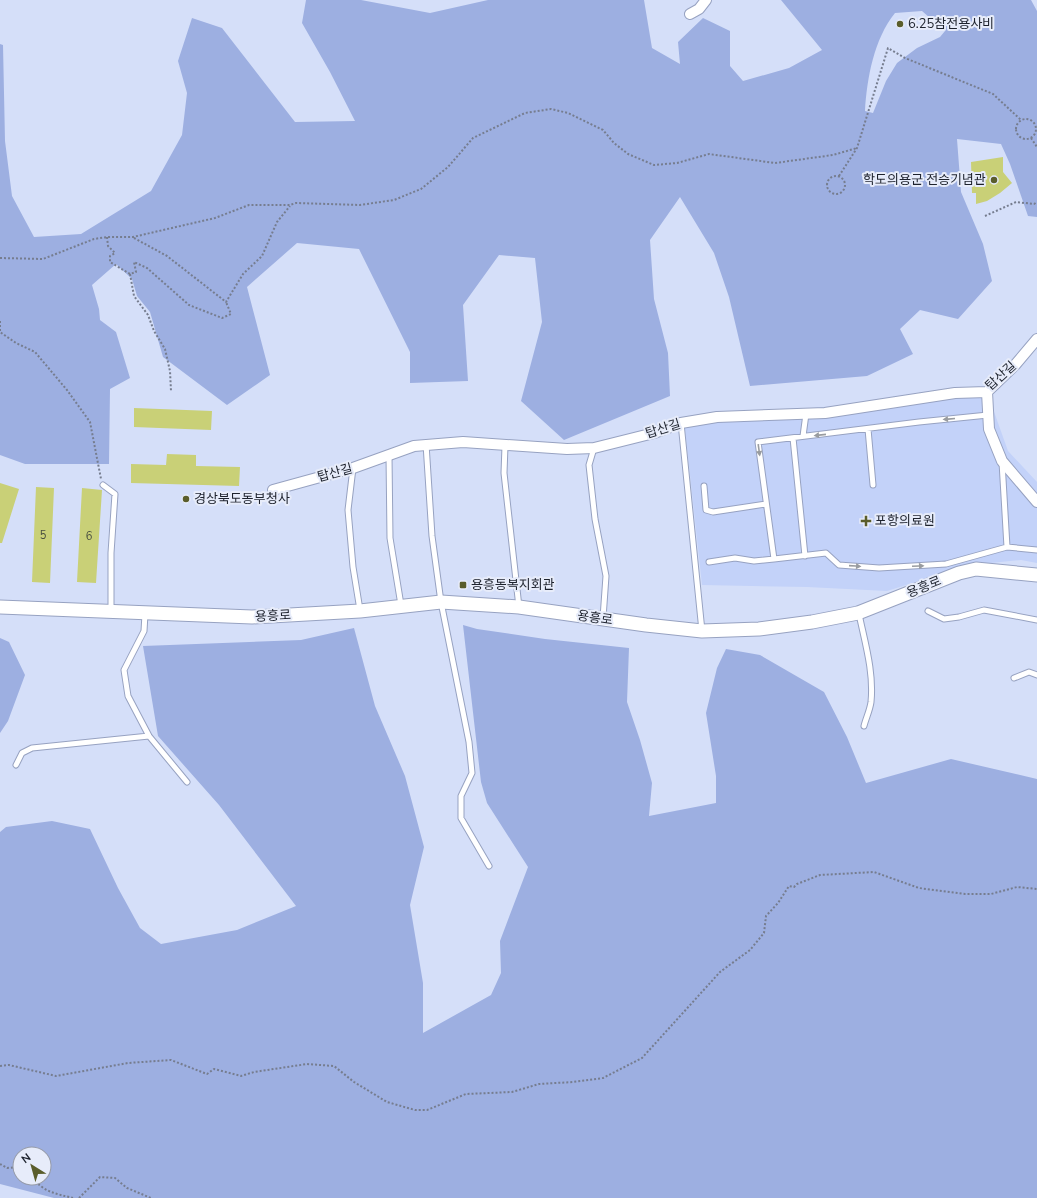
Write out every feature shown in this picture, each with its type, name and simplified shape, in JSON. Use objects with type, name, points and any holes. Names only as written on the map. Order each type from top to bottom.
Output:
[{"type":"street","points":[[690,14],[699,8],[706,0]]},
{"type":"street","name":"탑산길","points":[[273,490],[353,468],[414,446],[426,444],[463,442],[567,449],[594,448],[681,423],[717,417],[825,413],[955,394],[987,392],[1015,365],[1037,339]]},
{"type":"street","points":[[987,392],[989,429],[1002,461],[1037,502]]},
{"type":"street","name":"용흥로","points":[[0,607],[111,613],[252,617],[360,611],[401,605],[441,602],[519,607],[603,620],[702,631],[759,629],[812,622],[858,613],[959,573],[976,569],[1037,575]]},
{"type":"lane","points":[[803,436],[806,414]]},
{"type":"lane","points":[[774,559],[758,442],[988,415]]},
{"type":"lane","points":[[681,423],[702,631]]},
{"type":"lane","points":[[868,429],[873,485]]},
{"type":"lane","points":[[793,438],[805,556]]},
{"type":"lane","points":[[426,444],[427,487],[441,602],[469,742],[472,773],[461,796],[461,818],[489,866]]},
{"type":"lane","points":[[505,446],[504,472],[519,607]]},
{"type":"lane","points":[[594,448],[589,465],[595,519],[606,576],[603,620]]},
{"type":"lane","points":[[389,456],[390,538],[401,605]]},
{"type":"lane","points":[[1002,461],[1007,547]]},
{"type":"lane","points":[[353,468],[348,510],[353,567],[360,611]]},
{"type":"lane","points":[[103,485],[115,494],[111,553],[111,613]]},
{"type":"lane","points":[[704,486],[706,510],[713,512],[766,504]]},
{"type":"lane","points":[[709,562],[734,558],[754,561],[826,553],[839,565],[879,568],[946,564],[1007,547],[1037,550]]},
{"type":"lane","points":[[928,611],[944,618],[959,617],[984,610],[1037,620]]},
{"type":"lane","points":[[858,613],[869,657],[870,703],[864,726]]},
{"type":"lane","points":[[144,614],[144,631],[124,670],[128,696],[149,736],[187,782]]},
{"type":"lane","points":[[1014,678],[1029,672],[1037,675]]},
{"type":"lane","points":[[16,765],[22,753],[32,748],[149,736]]},
{"type":"path","points":[[839,176],[842,178],[845,185],[841,192],[834,193],[830,191],[828,184],[832,177],[839,176],[857,148],[888,48],[905,58],[993,94],[1021,120]]},
{"type":"path","points":[[226,302],[244,274],[262,256],[277,222],[290,206],[296,203],[360,205],[394,200],[421,189],[448,167],[473,138],[525,113],[551,109],[568,113],[602,130],[614,144],[628,154],[654,165],[677,163],[709,154],[775,163],[833,155],[857,148]]},
{"type":"path","points":[[1029,119],[1035,124],[1036,131],[1031,138],[1023,139],[1017,134],[1016,126],[1021,120],[1029,119]]},
{"type":"path","points":[[1031,138],[1037,147]]},
{"type":"path","points":[[985,216],[1016,202],[1034,204],[1037,202]]},
{"type":"path","points":[[0,258],[43,260],[94,239],[107,237],[133,237],[215,218],[249,205],[290,206]]},
{"type":"path","points":[[107,237],[108,246],[115,253],[110,256],[110,262],[130,274],[134,296],[148,315],[154,331],[165,348],[170,371],[170,392]]},
{"type":"path","points":[[130,274],[136,272],[134,262],[147,268],[189,305],[222,318],[231,314],[226,302],[167,256],[133,237]]},
{"type":"path","points":[[0,320],[0,332],[16,343],[35,352],[67,390],[90,422],[103,485]]},
{"type":"path","points":[[0,1066],[9,1065],[56,1076],[128,1063],[171,1060],[207,1074],[214,1069],[240,1076],[254,1072],[307,1064],[334,1066],[354,1082],[387,1102],[415,1110],[427,1110],[466,1094],[512,1092],[539,1084],[573,1082],[602,1078],[642,1058],[720,972],[750,950],[764,932],[766,916],[778,903],[789,886],[794,887],[797,884],[820,875],[874,872],[919,888],[965,894],[991,894],[1017,887],[1037,889]]},
{"type":"path","points":[[0,1164],[7,1168],[12,1168]]},
{"type":"path","points":[[79,1198],[100,1177],[114,1178],[127,1188],[151,1198]]},
{"type":"path","points":[[40,1186],[52,1193],[73,1198]]},
{"type":"shaded area","points":[[306,0],[361,0],[430,13],[488,0],[644,0],[652,48],[680,64],[678,42],[703,18],[730,31],[730,66],[743,81],[789,68],[822,50],[781,0],[1031,0],[1037,11],[1037,217],[1028,216],[1010,164],[1001,144],[957,139],[961,192],[983,244],[992,281],[958,319],[920,310],[900,329],[913,354],[867,376],[750,386],[729,297],[714,253],[680,197],[650,240],[654,299],[668,353],[670,396],[564,440],[521,401],[542,322],[535,258],[499,255],[463,305],[468,381],[410,383],[410,352],[359,249],[297,243],[247,287],[270,375],[227,405],[163,357],[150,312],[137,296],[132,279],[116,264],[92,285],[99,309],[100,320],[116,332],[130,378],[110,389],[109,464],[25,464],[0,455],[0,44],[3,45],[5,141],[12,196],[34,237],[81,234],[151,191],[182,135],[187,93],[178,61],[192,18],[222,28],[295,122],[355,121],[330,72],[302,23]],"holes":[[[922,11],[945,31],[940,37],[917,48],[897,63],[886,81],[873,113],[865,111],[873,59],[882,35],[895,13]]]},
{"type":"shaded area","name":"포항의료원","points":[[987,392],[1008,451],[1037,482],[1037,563],[1021,560],[970,565],[887,591],[807,587],[702,585],[684,420]]},
{"type":"shaded area","points":[[463,625],[477,629],[545,639],[629,648],[627,702],[640,740],[652,783],[649,816],[716,803],[716,776],[706,713],[717,668],[726,649],[760,655],[824,692],[847,737],[866,783],[951,759],[1037,779],[1037,1198],[54,1198],[0,1184],[0,832],[6,827],[52,821],[90,829],[118,888],[140,928],[161,944],[237,930],[296,906],[219,805],[158,736],[143,646],[301,640],[354,628],[375,706],[405,776],[424,847],[410,905],[423,983],[423,1033],[491,995],[501,973],[500,941],[528,867],[487,803],[481,782]]},
{"type":"shaded area","points":[[0,638],[9,642],[25,675],[8,721],[0,733]]},
{"type":"building","name":"학도의용군 전승기념관","points":[[1003,157],[1003,172],[1012,183],[987,201],[976,204],[976,193],[972,193],[971,162]]},
{"type":"building","points":[[134,408],[212,411],[211,430],[134,427]]},
{"type":"building","points":[[167,454],[196,455],[196,466],[240,467],[239,486],[131,483],[131,464],[166,465]]},
{"type":"building","points":[[0,483],[19,489],[2,543],[0,543]]},
{"type":"building","points":[[36,487],[54,488],[50,583],[32,582]]},
{"type":"building","points":[[82,488],[102,490],[96,583],[77,582]]},
{"type":"place","name":"6.25참전용사비","points":[[900,24]]},
{"type":"place","name":"학도의용군 전승기념관","points":[[994,180]]},
{"type":"place","name":"경상북도동부청사","points":[[186,499]]},
{"type":"place","name":"포항의료원","points":[[866,521]]},
{"type":"place","name":"용흥동복지회관","points":[[463,585]]}]
